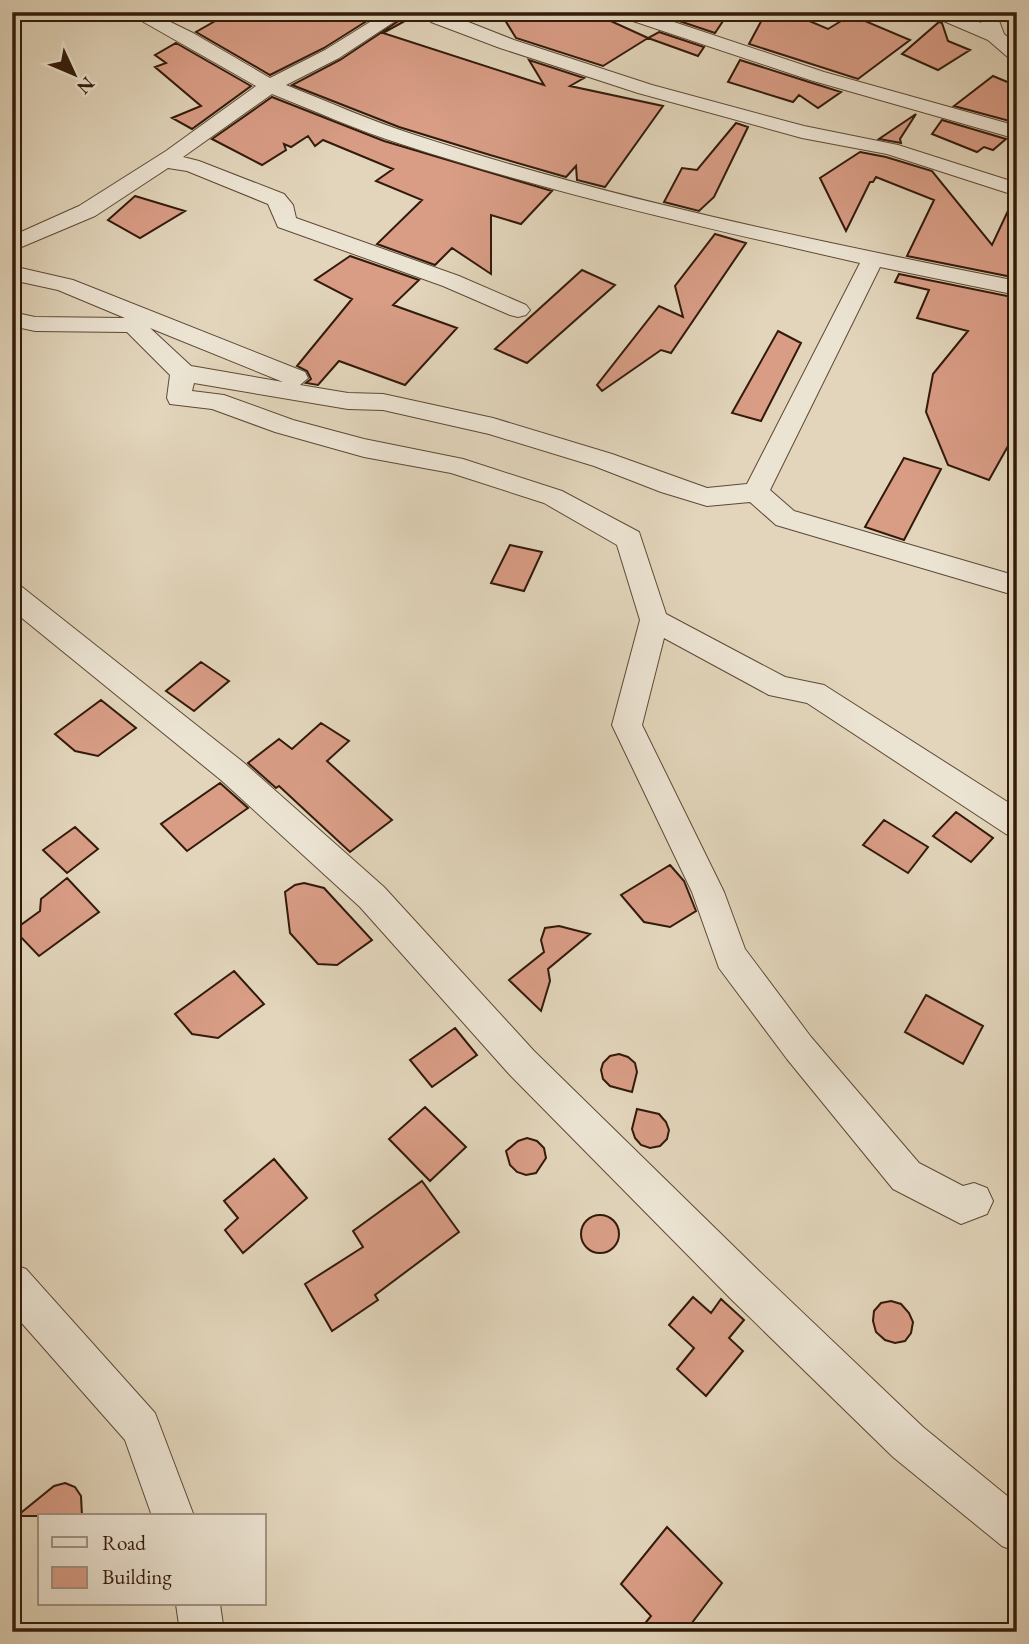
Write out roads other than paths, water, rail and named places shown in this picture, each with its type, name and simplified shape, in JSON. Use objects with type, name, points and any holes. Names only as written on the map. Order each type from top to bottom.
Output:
[{"type":"street","points":[[135,12],[186,37],[270,86],[406,139],[541,179],[684,216],[1017,288]]},
{"type":"street","points":[[12,244],[87,211],[270,86],[332,54],[400,12]]},
{"type":"street","points":[[433,12],[438,18],[507,44],[645,89],[802,132],[891,149],[1017,190]]},
{"type":"street","points":[[625,12],[817,76],[1017,133]]},
{"type":"street","points":[[939,12],[995,36],[1017,55]]},
{"type":"street","points":[[988,12],[995,36]]},
{"type":"street","points":[[164,160],[192,165],[275,199],[282,205],[286,222],[451,281],[518,310]]},
{"type":"street","points":[[756,492],[873,259]]},
{"type":"street","points":[[12,273],[65,285],[348,401]]},
{"type":"street","points":[[12,319],[35,324],[133,325],[183,373],[348,401],[383,402],[493,426],[603,460],[707,497],[756,492],[785,518],[1017,586]]},
{"type":"street","points":[[183,373],[179,398],[215,401],[284,426],[364,448],[454,465],[553,497],[629,539],[654,620],[627,725],[708,892],[731,957],[799,1048],[906,1176],[961,1205],[974,1201]]},
{"type":"street","points":[[12,594],[232,771],[372,897],[522,1063],[745,1285],[908,1442],[1017,1531]]},
{"type":"street","points":[[654,620],[779,687],[814,693],[1017,825]]},
{"type":"street","points":[[12,1283],[141,1427],[172,1514]]},
{"type":"street","points":[[198,1606],[202,1632]]}]
